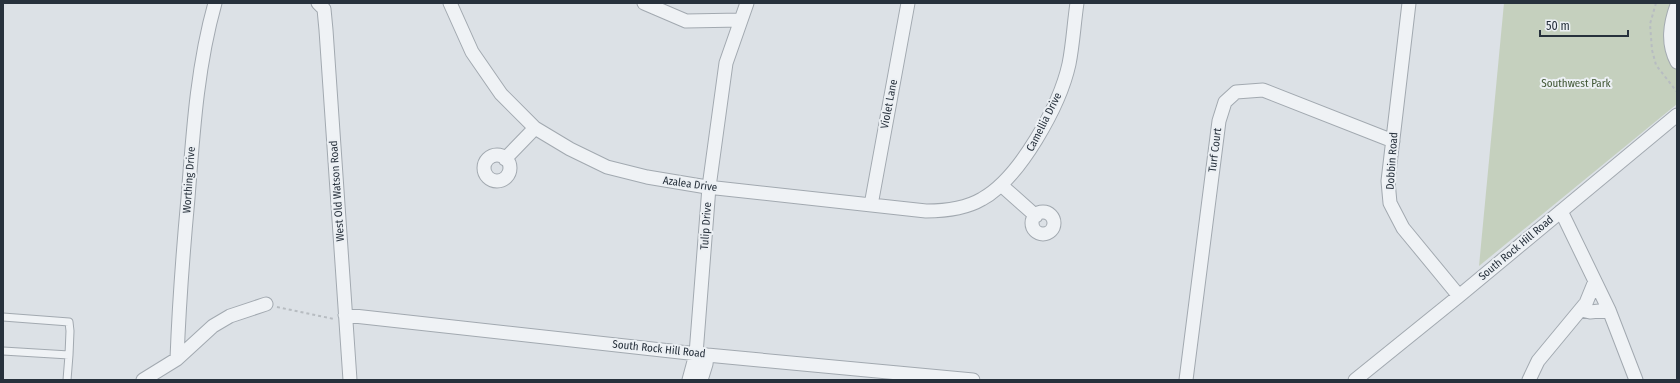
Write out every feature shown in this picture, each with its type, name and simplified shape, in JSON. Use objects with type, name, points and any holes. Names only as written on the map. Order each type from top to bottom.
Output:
[{"type":"street","name":"Worthing Drive","points":[[177,359],[178,321],[193,128],[203,53],[215,3]]},
{"type":"street","name":"Azalea Drive","points":[[450,3],[472,52],[501,94],[535,128],[570,149],[607,167],[647,177],[708,187],[926,211],[946,211],[982,199],[1001,185]]},
{"type":"street","points":[[644,3],[686,21],[741,20]]},
{"type":"street","name":"Tulip Drive","points":[[700,380],[706,364],[702,354],[708,187],[726,63],[747,3]]},
{"type":"street","name":"Violet Lane","points":[[870,205],[908,3]]},
{"type":"street","name":"Camellia Drive","points":[[1001,185],[1024,160],[1056,103],[1069,64],[1077,3]]},
{"type":"street","name":"Dobbin Road","points":[[1409,3],[1388,182],[1390,203],[1403,228],[1459,296]]},
{"type":"street","points":[[1677,4],[1670,30],[1673,55],[1677,62]]},
{"type":"street","name":"West Old Watson Road","points":[[324,5],[350,380]]},
{"type":"street","name":"Turf Court","points":[[1186,380],[1219,120],[1225,102],[1236,92],[1263,90],[1393,141]]},
{"type":"street","name":"South Rock Hill Road","points":[[1355,380],[1459,296],[1677,115]]},
{"type":"street","points":[[505,159],[535,128]]},
{"type":"street","points":[[1001,185],[1036,216]]},
{"type":"street","points":[[1561,211],[1608,310],[1636,380]]},
{"type":"street","points":[[1529,380],[1538,361],[1586,303],[1595,281]]},
{"type":"street","points":[[143,380],[177,359],[213,326],[230,316],[266,304]]},
{"type":"street","points":[[1581,310],[1590,312],[1608,310]]},
{"type":"street","name":"South Rock Hill Road","points":[[346,318],[973,380]]},
{"type":"street","name":"Tulip Drive","points":[[689,380],[702,354]]},
{"type":"lane","points":[[3,317],[69,322],[70,331],[67,380]]},
{"type":"lane","points":[[3,351],[69,355]]},
{"type":"path","points":[[1656,3],[1650,24],[1652,50],[1656,65],[1677,92]]},
{"type":"path","points":[[266,304],[346,318]]},
{"type":"green space","name":"Southwest Park","points":[[1504,3],[1677,3],[1677,104],[1479,266]]}]
